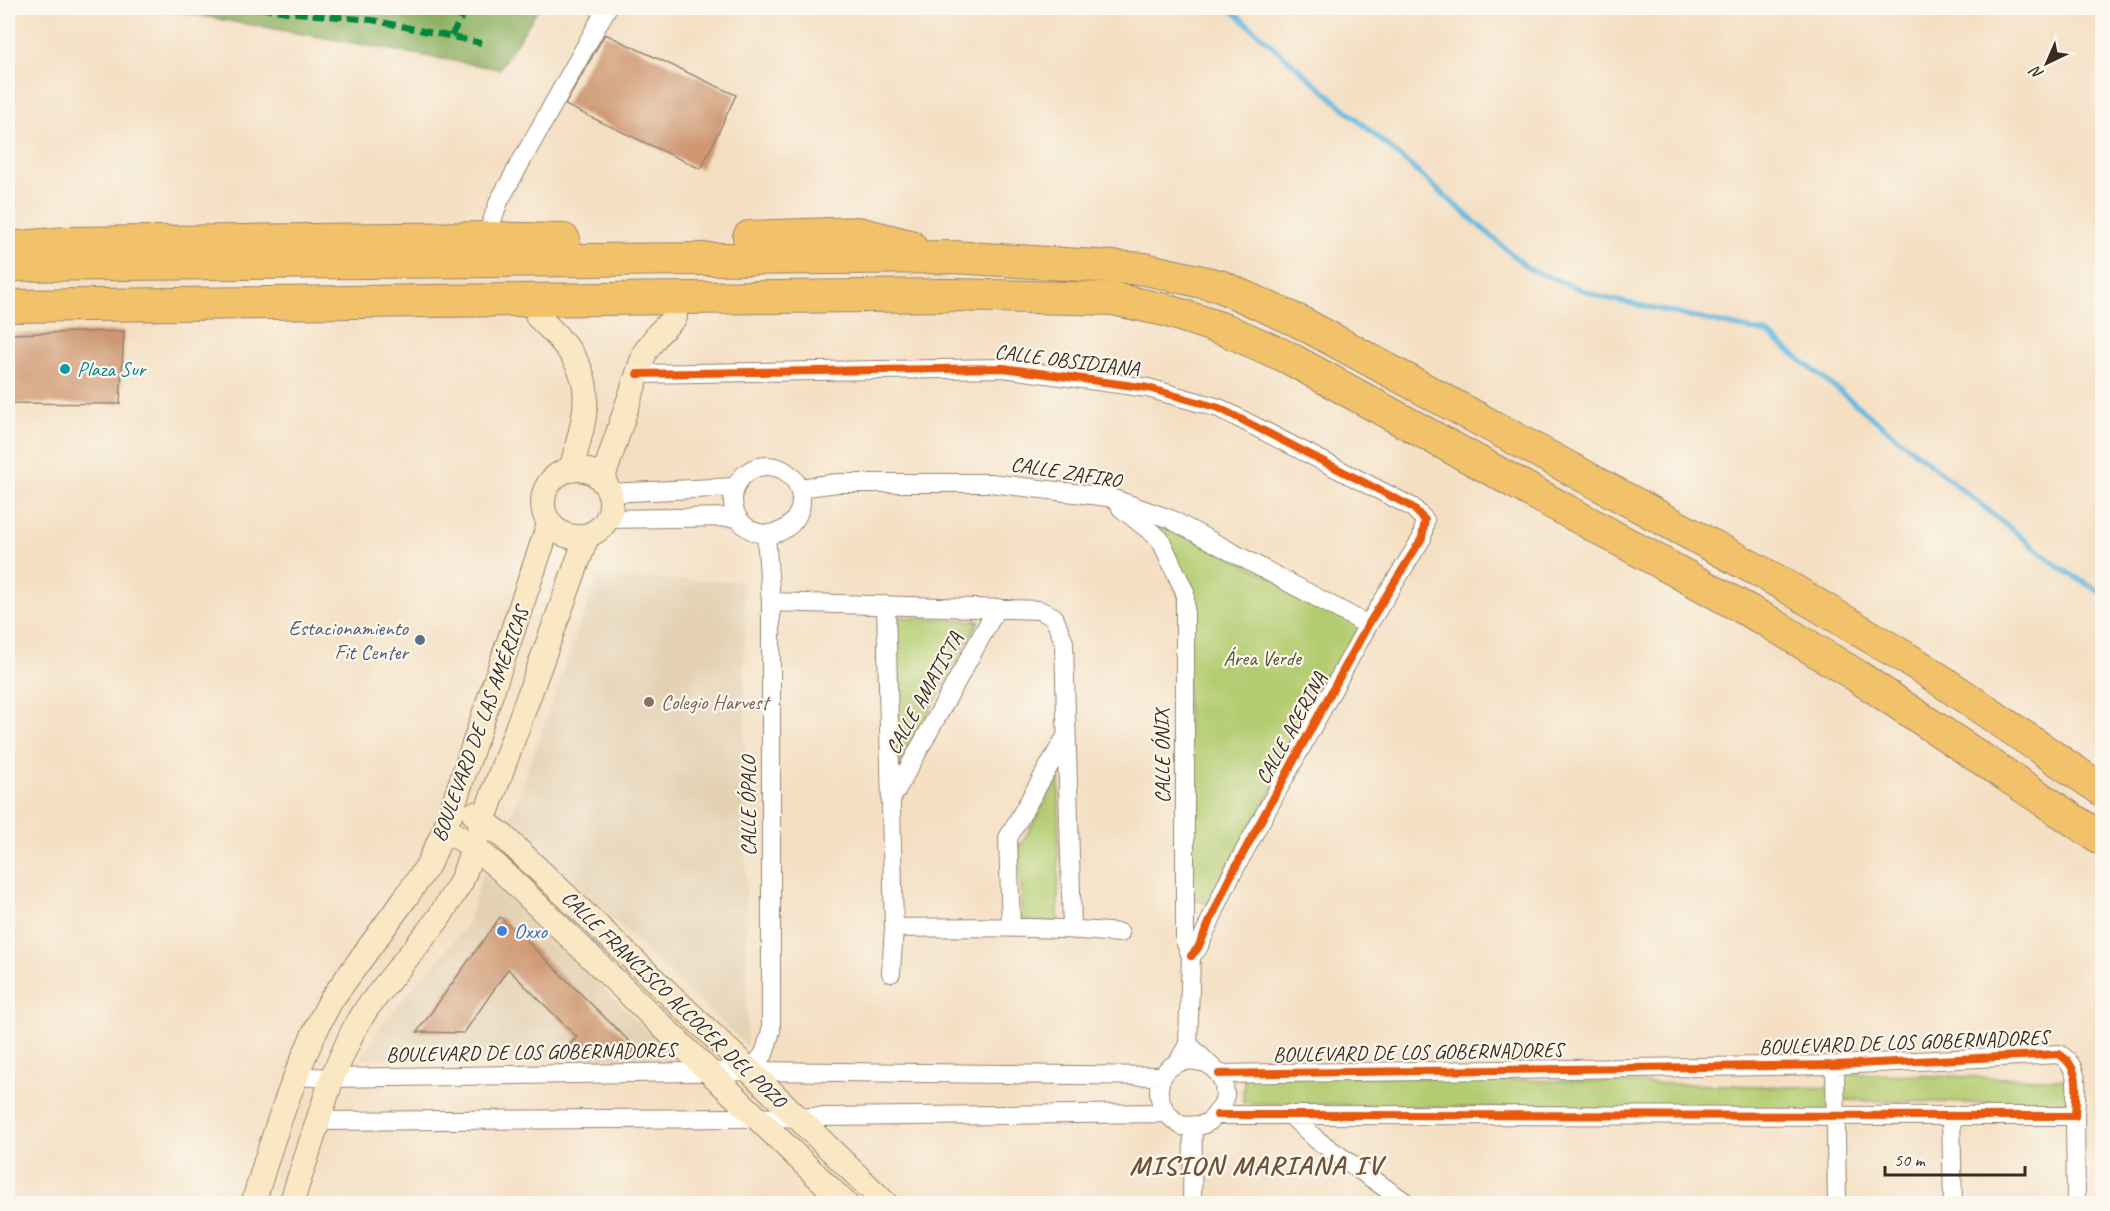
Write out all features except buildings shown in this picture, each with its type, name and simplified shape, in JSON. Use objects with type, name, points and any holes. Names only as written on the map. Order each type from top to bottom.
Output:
[{"type":"highway","points":[[12,249],[67,243],[486,238],[568,240],[785,237],[858,233],[952,257]]},
{"type":"highway","points":[[12,249],[952,257],[1145,269],[1220,286],[1300,322],[1780,583],[1921,666],[2103,790]]},
{"type":"highway","points":[[8,306],[950,295],[1113,299],[1165,310],[1226,330],[1287,357],[1769,622],[1857,676],[2103,839]]},
{"type":"highway","points":[[8,319],[675,317],[831,312],[950,295]]},
{"type":"main road","points":[[538,317],[570,350],[584,381],[586,400],[584,418],[570,470]]},
{"type":"main road","points":[[606,487],[588,471],[570,470],[559,474],[544,491],[542,502],[549,524],[566,536],[576,538],[595,533],[607,519],[610,511],[606,487],[637,374],[645,352],[658,334],[675,317]]},
{"type":"main road","name":"BOULEVARD DE LAS AMÉRICAS","points":[[253,1203],[306,1048],[331,1000],[428,865],[445,829],[549,524]]},
{"type":"main road","name":"BOULEVARD DE LAS AMÉRICAS","points":[[291,1203],[332,1078],[353,1031],[374,1000],[438,919],[461,882],[587,536]]},
{"type":"main road","name":"CALLE FRANCISCO ALCOCER DEL POZO","points":[[456,801],[502,835],[886,1203]]},
{"type":"main road","name":"CALLE FRANCISCO ALCOCER DEL POZO","points":[[445,829],[475,848],[499,868],[846,1203]]},
{"type":"street","points":[[486,238],[499,201],[607,8]]},
{"type":"street","name":"CALLE OBSIDIANA","points":[[637,374],[1003,368],[1148,388],[1218,408],[1412,507],[1425,520]]},
{"type":"street","points":[[762,466],[774,467],[793,478],[799,488],[800,510],[788,528],[766,535],[744,526],[737,517],[733,497],[735,487],[751,470],[762,466]]},
{"type":"street","name":"CALLE ZAFIRO","points":[[799,488],[838,483],[990,483],[1108,497],[1170,519],[1368,625]]},
{"type":"street","points":[[606,487],[735,487]]},
{"type":"street","name":"CALLE ÓNIX","points":[[1108,497],[1161,539],[1185,592],[1185,940],[1191,956],[1188,1044],[1178,1062]]},
{"type":"street","points":[[607,519],[737,517]]},
{"type":"street","name":"CALLE ACERINA","points":[[1191,956],[1198,948],[1228,881],[1368,625],[1422,538],[1425,520]]},
{"type":"street","name":"CALLE ÓPALO","points":[[750,1071],[764,1054],[771,1031],[771,602],[766,535]]},
{"type":"street","name":"CALLE AMATISTA","points":[[771,602],[1039,610],[1054,617],[1064,642],[1072,928]]},
{"type":"street","name":"CALLE AMATISTA","points":[[886,605],[894,928],[891,974]]},
{"type":"street","name":"CALLE AMATISTA","points":[[891,800],[997,608]]},
{"type":"street","points":[[1011,927],[1008,838],[1065,738]]},
{"type":"street","points":[[1185,902],[1194,914],[1202,917],[1213,914]]},
{"type":"street","points":[[894,928],[1072,928],[1120,933]]},
{"type":"street","points":[[1188,1044],[1212,1068],[1224,1084],[1225,1095],[1223,1105],[1217,1114],[1202,1125],[1182,1126],[1165,1113],[1158,1094],[1163,1076],[1178,1062],[1188,1060],[1212,1068]]},
{"type":"street","name":"BOULEVARD DE LOS GOBERNADORES","points":[[1212,1068],[1835,1065],[2059,1054],[2069,1060],[2075,1072],[2075,1116]]},
{"type":"street","points":[[1835,1065],[1837,1203]]},
{"type":"street","name":"BOULEVARD DE LOS GOBERNADORES","points":[[295,1076],[332,1078],[750,1071],[1163,1076]]},
{"type":"street","points":[[317,1121],[1165,1113]]},
{"type":"street","points":[[1217,1114],[2075,1116],[2076,1203]]},
{"type":"street","points":[[1289,1114],[1317,1140],[1408,1203]]},
{"type":"street","points":[[1951,1116],[1953,1203]]},
{"type":"street","points":[[1192,1126],[1192,1203]]},
{"type":"shaded area","name":"Colegio Harvest","points":[[597,577],[744,582],[747,1046],[509,821]]},
{"type":"shaded area","points":[[483,872],[665,1048],[664,1057],[361,1059],[377,1032],[399,1003],[467,925]]},
{"type":"green space","points":[[157,8],[539,8],[499,69]]},
{"type":"green space","name":"Área Verde","points":[[1148,518],[1186,533],[1365,626],[1207,904],[1195,900],[1190,889],[1186,615]]},
{"type":"green space","points":[[897,617],[979,621],[895,775]]},
{"type":"green space","points":[[1059,778],[1058,923],[1022,920],[1019,848]]},
{"type":"green space","points":[[1244,1073],[1833,1088],[1833,1115],[1243,1103]]},
{"type":"green space","points":[[1838,1073],[2078,1080],[2076,1105],[1839,1100]]},
{"type":"waterway","points":[[1229,8],[1529,269],[1601,297],[1767,333],[2060,568],[2102,593]]},
{"type":"marked path","points":[[259,8],[372,20],[481,43]]},
{"type":"marked path","points":[[451,36],[467,8]]},
{"type":"cycle path","points":[[637,374],[1003,368],[1148,388],[1219,408],[1412,507],[1425,520],[1422,538],[1368,625],[1228,881],[1198,948],[1191,956]]},
{"type":"cycle path","points":[[1217,1115],[2075,1116],[2076,1090],[2076,1081],[2071,1066],[2059,1054],[1835,1065],[1219,1074]]},
{"type":"place","name":"Plaza Sur","points":[[65,369]]},
{"type":"place","name":"Estacionamiento Fit Center","points":[[420,640]]},
{"type":"place","name":"Colegio Harvest","points":[[649,702]]},
{"type":"place","name":"Oxxo","points":[[502,931]]},
{"type":"district","name":"MISION MARIANA IV","points":[[1256,1165]]}]
